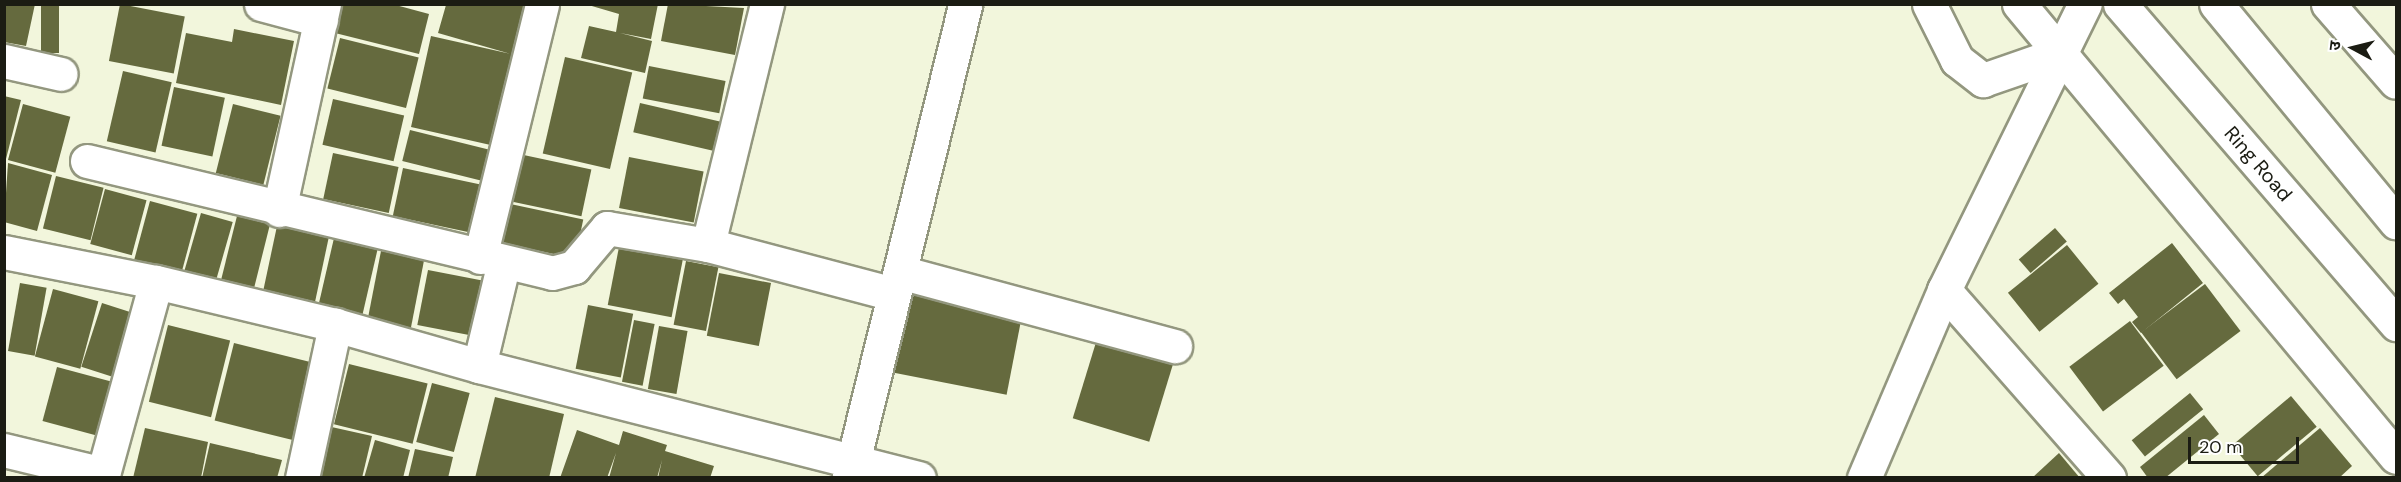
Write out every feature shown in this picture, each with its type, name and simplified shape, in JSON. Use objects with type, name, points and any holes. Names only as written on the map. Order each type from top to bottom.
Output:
[{"type":"street","points":[[261,4],[323,12],[279,210]]},
{"type":"street","points":[[479,366],[492,260],[542,4]]},
{"type":"street","points":[[708,245],[767,4]]},
{"type":"street","points":[[852,468],[965,4]]},
{"type":"street","points":[[1929,4],[1957,60],[1983,80],[2061,53]]},
{"type":"street","points":[[2019,4],[2397,457]]},
{"type":"street","points":[[1864,477],[1944,290],[2085,4]]},
{"type":"street","name":"Ring Road","points":[[2120,4],[2397,324]]},
{"type":"street","points":[[2216,4],[2397,222]]},
{"type":"street","points":[[2328,4],[2397,82]]},
{"type":"street","points":[[4,61],[61,74]]},
{"type":"street","points":[[87,161],[279,210],[552,273],[574,267],[607,228],[708,245],[897,283],[1175,346]]},
{"type":"street","points":[[4,252],[156,282],[335,325],[852,468],[919,477]]},
{"type":"street","points":[[4,450],[103,476],[156,282]]},
{"type":"street","points":[[1944,290],[2109,477]]},
{"type":"street","points":[[302,477],[335,325]]},
{"type":"building","points":[[4,4],[35,4],[26,46],[4,42]]},
{"type":"building","points":[[41,4],[59,4],[59,53],[41,53]]},
{"type":"building","points":[[120,4],[185,17],[174,74],[109,61]]},
{"type":"building","points":[[342,4],[392,4],[429,14],[419,54],[335,33]]},
{"type":"building","points":[[585,4],[658,4],[651,39],[620,33],[652,41],[645,73],[581,58],[589,26],[616,32],[619,14]]},
{"type":"building","points":[[668,4],[744,8],[735,55],[661,41]]},
{"type":"building","points":[[446,5],[531,5],[495,146],[411,127],[431,36],[511,54],[438,33]]},
{"type":"building","points":[[234,29],[294,41],[281,105],[176,83],[186,33],[232,42]]},
{"type":"building","points":[[340,38],[419,58],[406,108],[327,88]]},
{"type":"building","points":[[565,57],[632,73],[610,169],[543,153]]},
{"type":"building","points":[[649,66],[726,81],[719,113],[643,98]]},
{"type":"building","points":[[123,71],[172,82],[156,152],[107,141]]},
{"type":"building","points":[[174,87],[225,98],[212,157],[162,146]]},
{"type":"building","points":[[4,96],[21,100],[6,159],[4,159]]},
{"type":"building","points":[[333,99],[404,115],[394,161],[322,145]]},
{"type":"building","points":[[640,103],[721,122],[714,151],[633,132]]},
{"type":"building","points":[[23,104],[70,117],[55,173],[8,160]]},
{"type":"building","points":[[233,104],[281,116],[263,185],[216,173]]},
{"type":"building","points":[[410,130],[492,151],[485,182],[402,161]]},
{"type":"building","points":[[333,153],[399,167],[389,213],[323,199]]},
{"type":"building","points":[[519,154],[591,169],[581,216],[509,201]]},
{"type":"building","points":[[629,157],[704,172],[694,223],[619,208]]},
{"type":"building","points":[[8,163],[52,175],[37,231],[4,222]]},
{"type":"building","points":[[403,168],[485,185],[475,233],[393,216]]},
{"type":"building","points":[[56,176],[104,188],[90,240],[43,228]]},
{"type":"building","points":[[105,189],[147,200],[132,255],[90,244]]},
{"type":"building","points":[[150,201],[197,214],[181,275],[134,262]]},
{"type":"building","points":[[506,203],[583,219],[575,259],[498,242]]},
{"type":"building","points":[[201,213],[233,222],[216,282],[184,273]]},
{"type":"building","points":[[237,216],[270,224],[253,292],[220,284]]},
{"type":"building","points":[[277,226],[329,237],[315,302],[263,291]]},
{"type":"building","points":[[2055,228],[2067,242],[2031,273],[2019,259]]},
{"type":"building","points":[[334,238],[378,248],[362,318],[318,308]]},
{"type":"building","points":[[2172,243],[2203,283],[2141,333],[2132,322],[2138,317],[2124,299],[2118,304],[2109,293]]},
{"type":"building","points":[[2067,245],[2098,284],[2039,332],[2008,293]]},
{"type":"building","points":[[619,247],[683,259],[672,317],[608,305]]},
{"type":"building","points":[[381,251],[424,259],[409,337],[366,329]]},
{"type":"building","points":[[686,261],[718,267],[706,331],[674,325]]},
{"type":"building","points":[[428,270],[481,280],[470,335],[417,325]]},
{"type":"building","points":[[719,273],[771,283],[759,346],[707,336]]},
{"type":"building","points":[[20,283],[47,288],[35,356],[8,351]]},
{"type":"building","points":[[2205,284],[2241,331],[2177,379],[2141,332]]},
{"type":"building","points":[[53,289],[98,301],[80,369],[35,357]]},
{"type":"building","points":[[908,294],[1022,316],[1007,395],[893,373]]},
{"type":"building","points":[[102,303],[136,314],[116,378],[81,367]]},
{"type":"building","points":[[588,305],[633,314],[621,378],[576,369]]},
{"type":"building","points":[[634,320],[655,324],[643,386],[622,382]]},
{"type":"building","points":[[2130,321],[2164,366],[2103,411],[2069,367]]},
{"type":"building","points":[[168,325],[230,340],[211,417],[149,402]]},
{"type":"building","points":[[659,326],[688,331],[676,394],[648,389]]},
{"type":"building","points":[[1097,339],[1174,362],[1149,442],[1073,418]]},
{"type":"building","points":[[234,343],[324,365],[305,443],[215,421]]},
{"type":"building","points":[[349,364],[428,384],[413,444],[334,424]]},
{"type":"building","points":[[57,367],[111,381],[97,436],[43,421]]},
{"type":"building","points":[[432,383],[470,393],[454,452],[416,442]]},
{"type":"building","points":[[2190,393],[2203,409],[2145,457],[2132,440]]},
{"type":"building","points":[[2291,396],[2317,427],[2258,476],[2232,445]]},
{"type":"building","points":[[495,397],[564,414],[549,478],[475,478]]},
{"type":"building","points":[[2204,415],[2219,434],[2165,478],[2148,478],[2140,467]]},
{"type":"building","points":[[318,424],[372,436],[362,478],[307,478]]},
{"type":"building","points":[[145,428],[208,442],[201,478],[133,478]]},
{"type":"building","points":[[2320,428],[2352,466],[2339,478],[2261,478]]},
{"type":"building","points":[[577,430],[619,445],[623,431],[667,445],[665,451],[714,466],[710,478],[658,478],[662,460],[657,478],[609,478],[616,453],[607,478],[560,478]]},
{"type":"building","points":[[375,440],[410,450],[403,478],[364,478]]},
{"type":"building","points":[[210,443],[282,460],[277,478],[202,478]]},
{"type":"building","points":[[415,449],[453,457],[448,478],[408,478]]},
{"type":"building","points":[[2059,453],[2080,478],[2032,478]]}]
